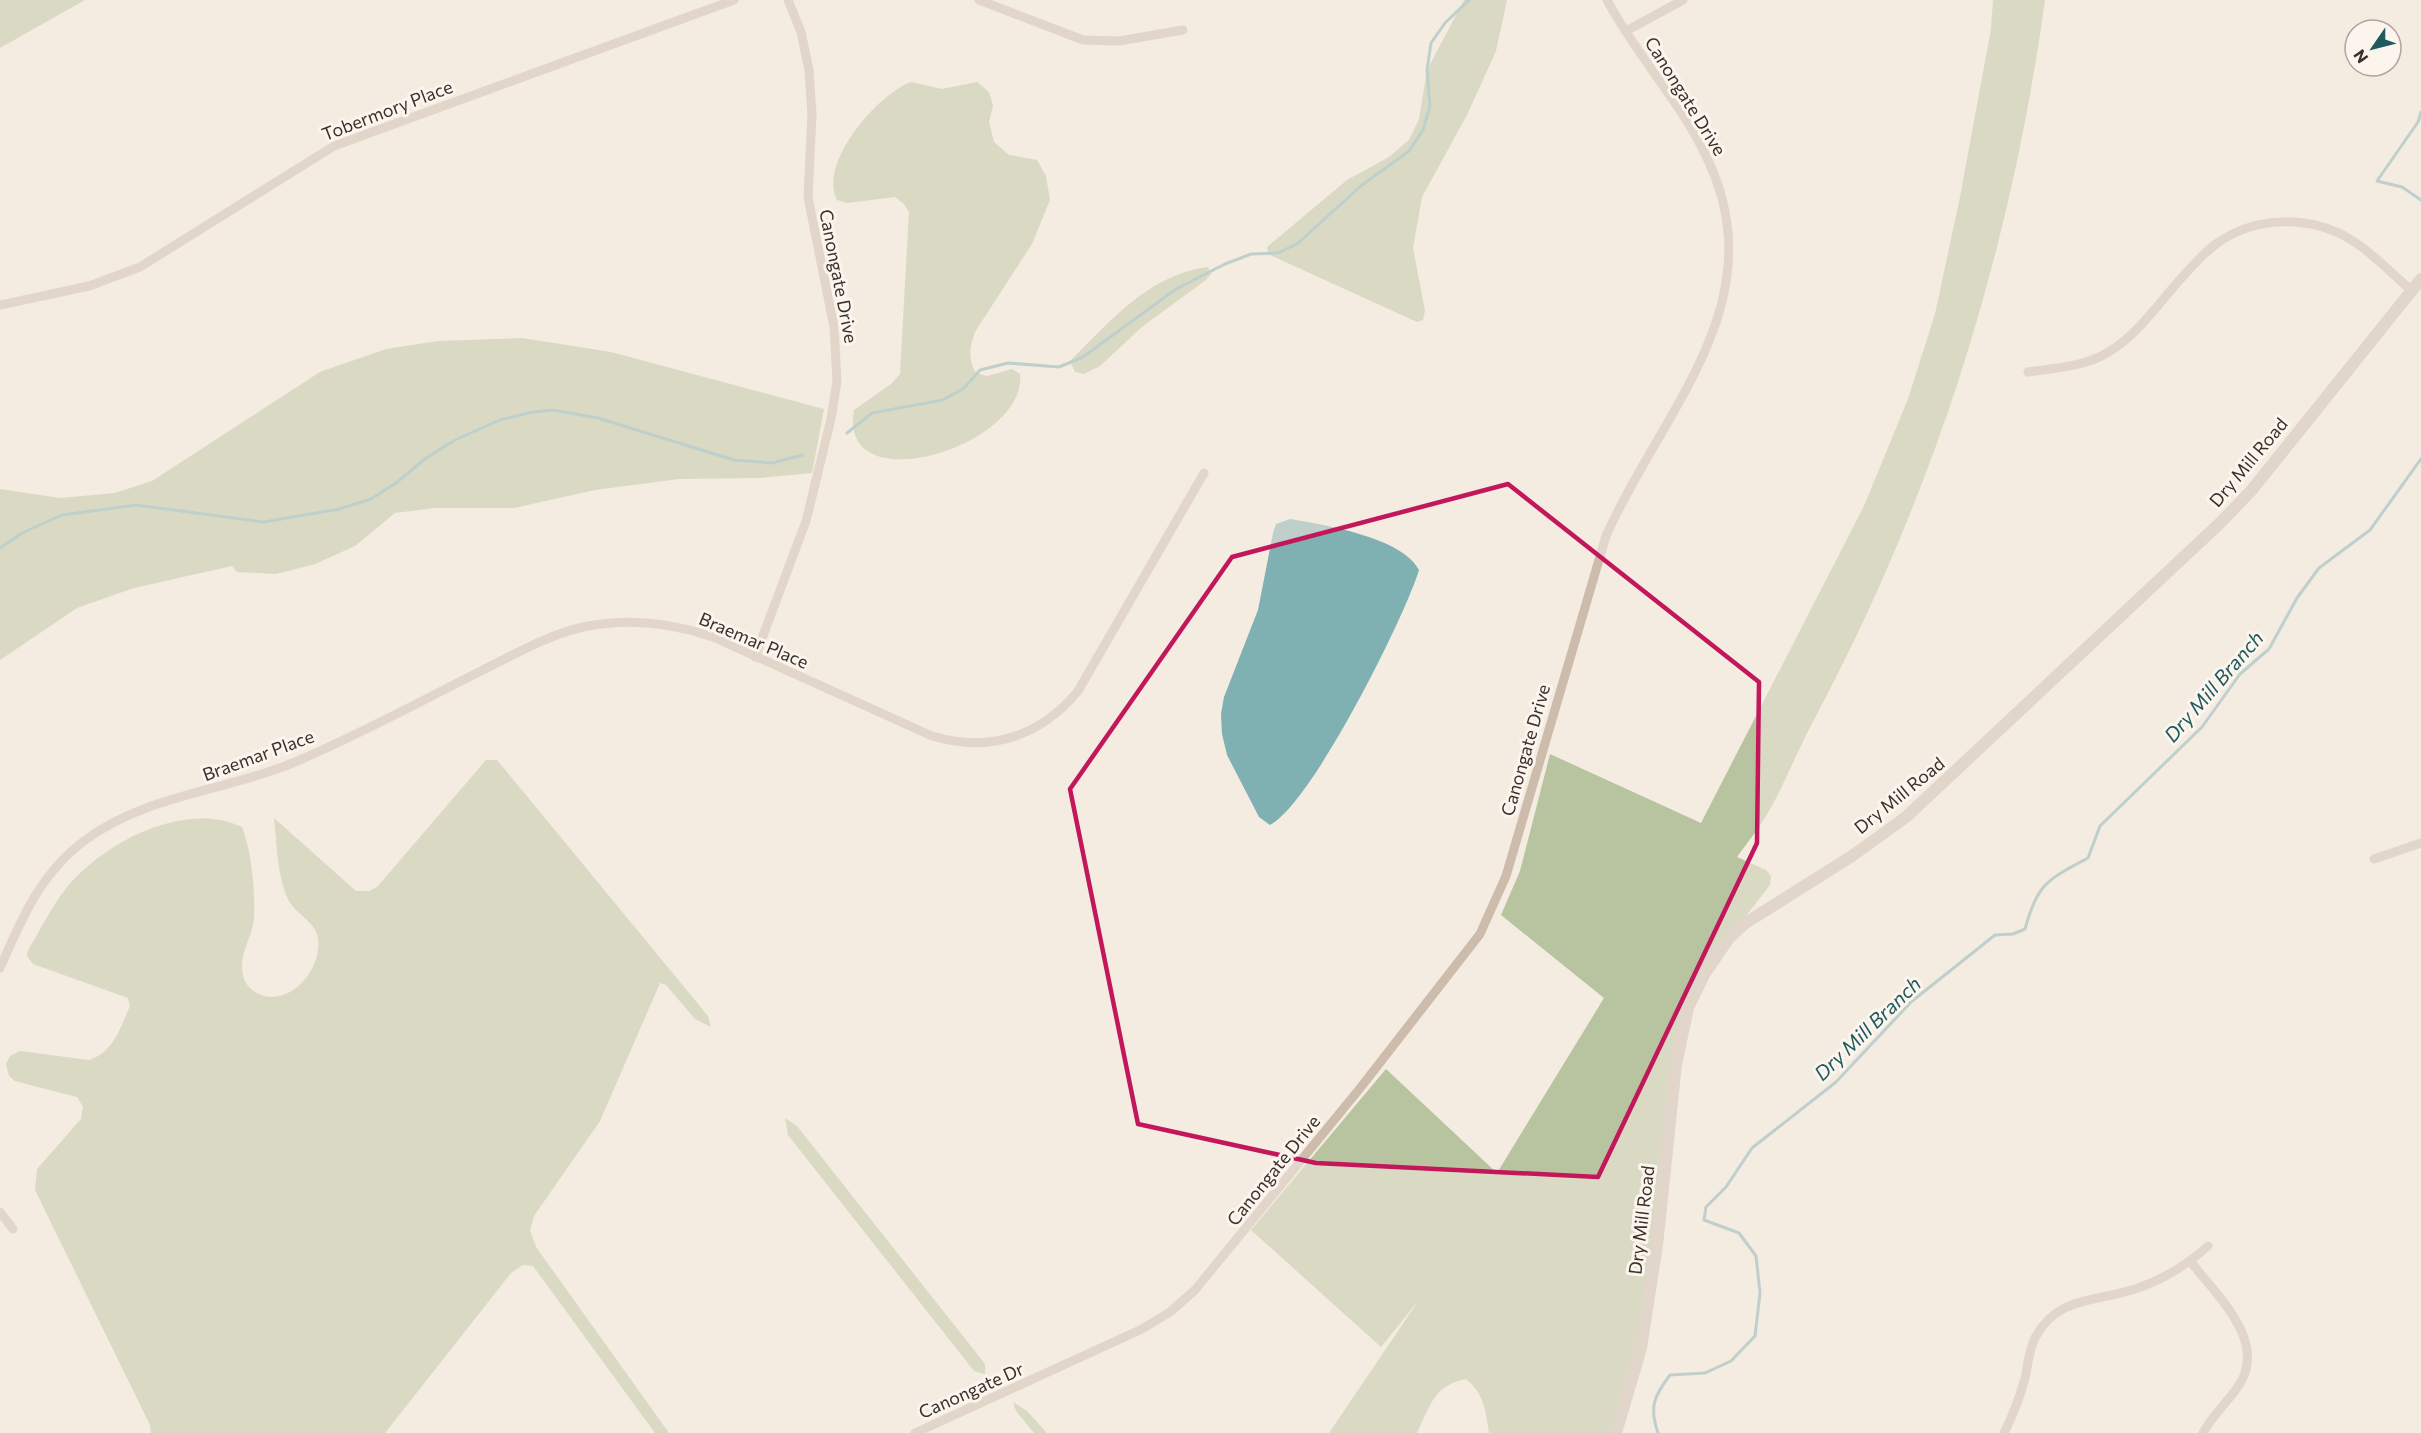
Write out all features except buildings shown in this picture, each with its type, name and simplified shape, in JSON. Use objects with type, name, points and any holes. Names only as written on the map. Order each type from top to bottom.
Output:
[{"type":"street","name":"Tobermory Place","points":[[0,305],[89,286],[140,267],[334,146],[734,0]]},
{"type":"street","name":"Canongate Drive","points":[[755,657],[806,521],[831,419],[837,381],[834,327],[808,197],[812,114],[809,70],[801,32],[788,0]]},
{"type":"street","points":[[978,0],[1066,36],[1083,40],[1119,41],[1183,30]]},
{"type":"street","name":"Canongate Drive","points":[[1040,1376],[1142,1329],[1176,1306],[1206,1280],[1467,951],[1480,934],[1496,902],[1506,876],[1606,536],[1630,486],[1710,343],[1721,311],[1727,280],[1727,223],[1714,173],[1696,138],[1607,0]]},
{"type":"street","points":[[1626,31],[1683,0]]},
{"type":"street","points":[[2028,372],[2089,362],[2107,353],[2136,329],[2202,255],[2217,243],[2251,227],[2269,223],[2304,222],[2338,232],[2355,242],[2412,291]]},
{"type":"street","name":"Dry Mill Road","points":[[1616,1433],[1641,1348],[1657,1245],[1676,1064],[1688,1008],[1705,973],[1723,947],[1744,924],[1758,914],[1852,856],[1906,817],[2219,524],[2251,491],[2421,279]]},
{"type":"street","name":"Braemar Place","points":[[0,968],[26,910],[46,878],[72,850],[96,832],[141,811],[293,763],[551,637],[596,625],[646,622],[697,631],[932,736],[965,744],[984,744],[1020,736],[1053,717],[1078,691],[1204,472]]},
{"type":"street","points":[[2374,859],[2421,843]]},
{"type":"street","points":[[0,1212],[13,1229]]},
{"type":"street","points":[[2004,1433],[2017,1407],[2034,1339],[2048,1321],[2068,1304],[2137,1289],[2191,1262],[2208,1246]]},
{"type":"street","points":[[2191,1262],[2244,1333],[2248,1354],[2241,1381],[2215,1412],[2203,1433]]},
{"type":"street","name":"Canongate Dr","points":[[915,1433],[1040,1376]]},
{"type":"highlighted area","points":[[1508,484],[1759,682],[1757,843],[1598,1177],[1316,1163],[1138,1124],[1070,789],[1232,557]]},
{"type":"green space","points":[[0,0],[85,0],[0,48]]},
{"type":"green space","points":[[1464,0],[1507,0],[1496,51],[1467,115],[1422,197],[1413,248],[1425,311],[1423,320],[1417,322],[1268,254],[1267,247],[1347,180],[1389,157],[1409,140],[1419,119],[1427,70]]},
{"type":"green space","points":[[1993,0],[2045,0],[2030,94],[1989,278],[1932,457],[1897,544],[1859,631],[1775,800],[1762,823],[1737,857],[1766,870],[1771,876],[1770,885],[1729,938],[1688,1008],[1641,1348],[1616,1433],[1489,1433],[1480,1397],[1477,1390],[1466,1379],[1447,1386],[1434,1398],[1417,1433],[1329,1433],[1419,1300],[1381,1347],[1251,1230],[1386,1069],[1497,1173],[1604,998],[1501,915],[1520,871],[1550,754],[1701,823],[1864,506],[1908,399],[1935,314],[1960,197],[1991,29]]},
{"type":"green space","points":[[911,82],[942,89],[977,82],[989,92],[993,105],[989,122],[994,142],[1009,155],[1037,160],[1046,176],[1050,200],[1032,244],[975,332],[971,348],[972,363],[976,373],[987,376],[1012,369],[1020,374],[1014,400],[995,423],[967,442],[934,455],[901,459],[874,455],[857,439],[854,410],[891,384],[900,374],[909,212],[904,204],[895,197],[847,203],[837,200],[833,185],[843,150],[854,132],[883,100]]},
{"type":"green space","points":[[1208,267],[1211,274],[1206,280],[1143,326],[1100,366],[1084,374],[1075,372],[1070,361],[1132,302],[1167,279],[1187,271]]},
{"type":"green space","points":[[522,338],[611,352],[824,409],[812,473],[760,478],[679,479],[595,490],[514,508],[435,508],[395,513],[355,546],[315,564],[276,574],[237,572],[232,566],[134,588],[77,608],[0,660],[0,489],[60,498],[115,493],[152,481],[320,372],[386,349],[438,341]]},
{"type":"green space","points":[[486,760],[497,760],[708,1016],[711,1027],[695,1019],[666,985],[660,983],[600,1121],[534,1216],[530,1230],[536,1247],[669,1433],[655,1433],[533,1266],[523,1265],[511,1273],[385,1433],[151,1433],[150,1425],[35,1190],[37,1169],[81,1119],[83,1107],[77,1097],[15,1081],[9,1076],[6,1064],[10,1056],[20,1051],[89,1060],[98,1056],[105,1051],[119,1031],[130,1006],[128,998],[33,964],[27,956],[28,950],[61,895],[96,859],[143,832],[168,823],[194,819],[219,820],[242,827],[250,860],[254,917],[242,960],[244,979],[253,991],[260,995],[275,997],[286,994],[304,981],[311,971],[318,949],[318,938],[313,927],[291,904],[284,890],[274,818],[356,891],[370,891],[378,886]]},
{"type":"green space","points":[[785,1118],[797,1126],[985,1364],[985,1374],[974,1371],[788,1135]]},
{"type":"green space","points":[[1013,1402],[1027,1411],[1047,1433],[1034,1433],[1016,1411]]},
{"type":"water","points":[[1290,519],[1341,529],[1380,541],[1410,559],[1419,570],[1376,666],[1332,748],[1288,810],[1270,825],[1259,817],[1227,755],[1222,734],[1221,714],[1224,697],[1258,610],[1276,524]]},
{"type":"waterway","points":[[847,433],[872,413],[943,400],[964,388],[980,370],[1008,363],[1059,367],[1083,357],[1176,289],[1225,264],[1251,254],[1278,253],[1297,244],[1362,185],[1409,151],[1423,130],[1430,106],[1427,70],[1431,43],[1445,23],[1469,0]]},
{"type":"waterway","name":"Dry Mill Branch","points":[[2421,112],[2418,122],[2377,181],[2402,187],[2421,200]]},
{"type":"waterway","points":[[0,548],[22,533],[62,515],[136,505],[264,522],[339,509],[371,499],[396,483],[426,458],[455,440],[500,420],[533,412],[553,410],[598,418],[734,460],[772,463],[803,455]]},
{"type":"waterway","name":"Dry Mill Branch","points":[[1658,1433],[1654,1416],[1655,1402],[1660,1389],[1670,1375],[1705,1373],[1731,1361],[1755,1336],[1760,1293],[1756,1256],[1739,1233],[1704,1220],[1706,1207],[1726,1187],[1752,1148],[1836,1082],[1911,1002],[1995,935],[2013,934],[2025,929],[2039,893],[2053,878],[2088,858],[2100,826],[2202,727],[2240,674],[2269,649],[2297,598],[2319,568],[2370,530],[2421,459]]}]
